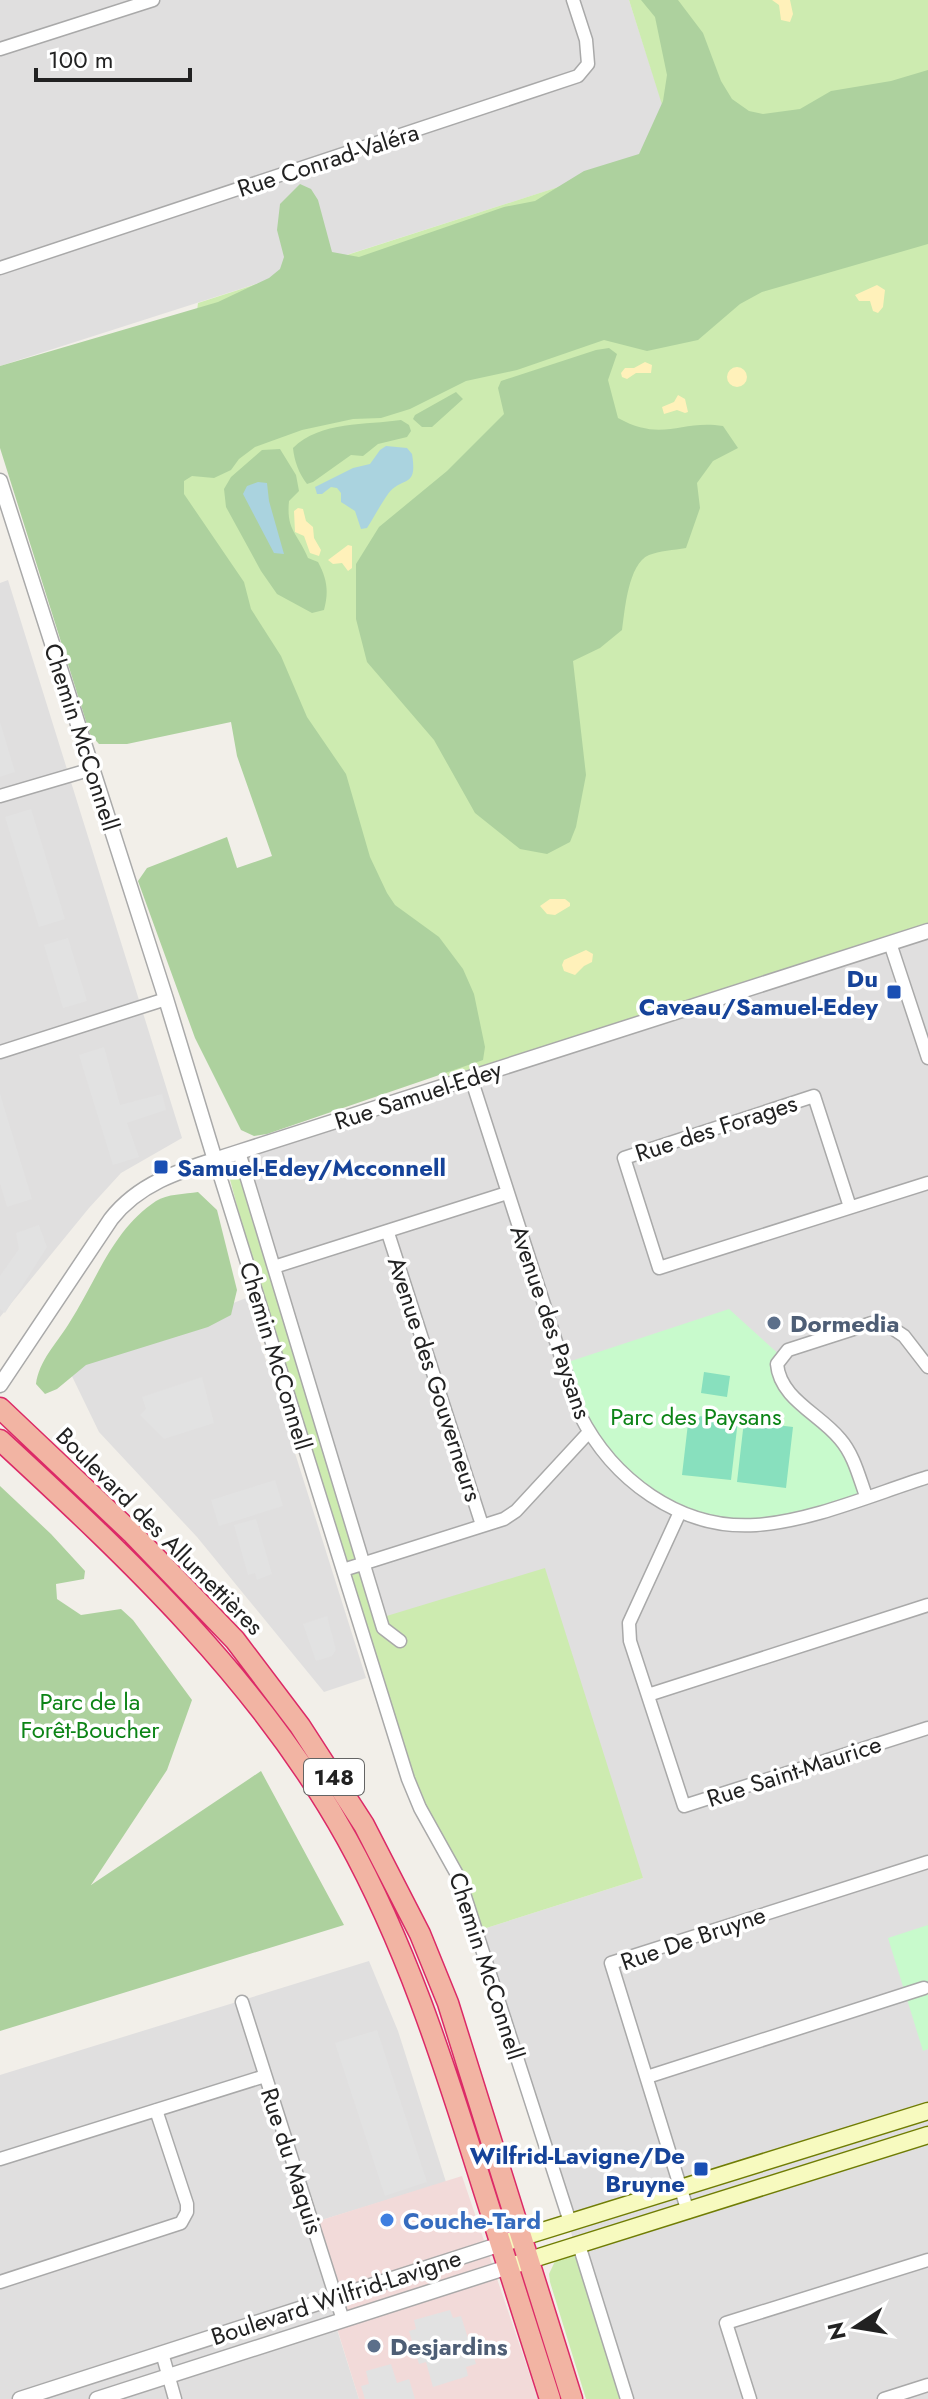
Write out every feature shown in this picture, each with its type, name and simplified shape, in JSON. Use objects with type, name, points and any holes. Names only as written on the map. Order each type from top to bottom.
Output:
[{"type":"highway","name":"Boulevard des Allumettières","points":[[0,1408],[133,1534],[225,1629],[265,1678],[331,1771],[364,1825],[420,1934],[467,2062],[572,2399]]},
{"type":"highway","name":"Boulevard des Allumettières","points":[[0,1440],[117,1548],[203,1640],[272,1725],[346,1837],[419,1991],[456,2098],[550,2399]]},
{"type":"main road","name":"Boulevard Wilfrid-Lavigne","points":[[501,2244],[928,2111]]},
{"type":"main road","name":"Boulevard Wilfrid-Lavigne","points":[[508,2267],[928,2135]]},
{"type":"street","points":[[0,49],[153,0]]},
{"type":"street","name":"Rue Conrad-Valéra","points":[[0,268],[551,88],[578,76],[588,64],[586,40],[573,0]]},
{"type":"street","name":"Chemin McConnell","points":[[0,481],[166,999],[408,1779],[420,1808],[452,1863],[466,1898],[570,2222]]},
{"type":"street","points":[[0,796],[92,769]]},
{"type":"street","name":"Rue Samuel-Edey","points":[[0,1385],[121,1207],[154,1182],[928,931]]},
{"type":"street","points":[[890,943],[928,1058]]},
{"type":"street","points":[[0,1052],[166,999]]},
{"type":"street","name":"Avenue des Paysans","points":[[471,1078],[562,1364],[589,1432],[604,1454],[635,1484],[680,1512],[707,1520],[755,1525],[805,1516],[928,1477]]},
{"type":"street","name":"Rue des Forages","points":[[850,1207],[814,1096],[624,1158],[659,1268],[928,1183]]},
{"type":"street","points":[[239,1152],[383,1628],[400,1641]]},
{"type":"street","points":[[274,1267],[507,1193]]},
{"type":"street","name":"Avenue des Gouverneurs","points":[[388,1233],[482,1525]]},
{"type":"street","points":[[866,1496],[851,1455],[841,1439],[785,1388],[778,1376],[777,1364],[788,1350],[872,1323],[889,1326],[904,1336],[928,1367]]},
{"type":"street","points":[[343,1570],[504,1519],[516,1511],[589,1432]]},
{"type":"street","name":"Rue Saint-Maurice","points":[[680,1512],[629,1623],[630,1641],[684,1806],[928,1728]]},
{"type":"street","points":[[648,1695],[928,1605]]},
{"type":"street","name":"Rue De Bruyne","points":[[688,2212],[611,1963],[928,1862]]},
{"type":"street","points":[[647,2077],[924,1988]]},
{"type":"street","name":"Rue du Maquis","points":[[242,2002],[343,2320]]},
{"type":"street","points":[[0,2159],[265,2076]]},
{"type":"street","points":[[0,2282],[181,2223],[187,2212],[187,2204],[156,2110]]},
{"type":"street","name":"Boulevard Wilfrid-Lavigne","points":[[20,2399],[47,2395],[162,2353],[501,2244]]},
{"type":"street","points":[[579,2245],[627,2399]]},
{"type":"street","points":[[750,2399],[726,2323],[928,2260]]},
{"type":"street","name":"Boulevard Wilfrid-Lavigne","points":[[97,2399],[508,2267]]},
{"type":"street","points":[[162,2353],[175,2399]]},
{"type":"street","points":[[884,2399],[928,2385]]},
{"type":"shaded area","points":[[0,0],[629,0],[677,149],[0,366]]},
{"type":"shaded area","points":[[8,580],[182,1138],[121,1173],[0,1317],[0,583]]},
{"type":"shaded area","points":[[0,722],[15,772],[0,777]]},
{"type":"shaded area","points":[[31,809],[65,919],[39,927],[5,817]]},
{"type":"shaded area","points":[[928,931],[928,2399],[623,2399],[477,1931],[643,1878],[380,1618],[239,1152]]},
{"type":"shaded area","points":[[68,938],[87,1001],[63,1008],[44,945]]},
{"type":"shaded area","points":[[104,1047],[120,1105],[162,1094],[166,1110],[127,1123],[139,1157],[113,1165],[79,1055]]},
{"type":"shaded area","points":[[0,1094],[32,1199],[7,1207],[0,1183]]},
{"type":"shaded area","points":[[39,1225],[47,1247],[5,1313],[0,1309],[0,1276],[19,1249],[16,1233]]},
{"type":"shaded area","points":[[246,1298],[366,1678],[324,1692],[197,1537],[99,1432],[68,1368]]},
{"type":"shaded area","points":[[202,1377],[214,1423],[164,1439],[140,1415],[146,1409],[142,1397]]},
{"type":"shaded area","points":[[275,1480],[283,1506],[219,1526],[211,1500]]},
{"type":"shaded area","points":[[256,1519],[272,1574],[257,1580],[255,1573],[248,1575],[234,1525]]},
{"type":"shaded area","points":[[327,1616],[336,1650],[332,1656],[316,1661],[303,1624]]},
{"type":"shaded area","points":[[369,1961],[398,2031],[446,2182],[312,2223],[343,2320],[335,2323],[359,2399],[0,2399],[0,2075]]},
{"type":"shaded area","points":[[377,2030],[427,2182],[385,2196],[335,2043]]},
{"type":"shaded area","points":[[462,2176],[538,2399],[359,2399],[335,2322],[343,2320],[312,2223]]},
{"type":"shaded area","points":[[450,2310],[453,2318],[461,2316],[476,2364],[466,2367],[468,2376],[433,2387],[426,2362],[419,2364],[409,2331],[416,2329],[414,2320]]},
{"type":"shaded area","points":[[391,2364],[397,2383],[409,2379],[415,2399],[365,2399],[361,2386],[369,2384],[366,2371]]},
{"type":"green space","points":[[629,0],[928,0],[928,923],[447,1077],[291,699],[174,490],[198,303],[676,149]]},
{"type":"green space","points":[[641,0],[678,0],[703,33],[721,81],[732,99],[749,111],[763,114],[800,109],[831,91],[891,81],[928,70],[928,244],[762,292],[740,304],[698,340],[647,351],[604,340],[517,370],[466,381],[410,409],[381,418],[353,419],[302,430],[255,447],[239,459],[231,470],[214,478],[192,476],[184,481],[184,494],[244,582],[251,609],[281,656],[307,717],[346,774],[370,857],[387,893],[395,905],[439,937],[463,969],[474,994],[485,1047],[483,1060],[254,1136],[241,1130],[195,1038],[138,881],[147,868],[227,837],[237,868],[272,856],[237,756],[231,722],[127,744],[99,744],[90,734],[0,448],[0,366],[218,302],[269,278],[280,269],[284,257],[277,230],[280,204],[300,184],[311,189],[318,200],[332,252],[359,257],[504,207],[535,201],[584,171],[639,154],[663,101],[667,75],[655,17]]},
{"type":"green space","points":[[609,348],[617,354],[608,380],[618,418],[647,429],[660,430],[695,425],[723,426],[738,448],[713,461],[697,483],[700,508],[686,548],[649,555],[642,560],[632,577],[622,630],[600,648],[573,661],[586,775],[570,842],[547,854],[520,849],[475,813],[434,740],[367,662],[356,619],[356,564],[379,527],[447,471],[504,414],[498,388],[501,381]]},
{"type":"green space","points":[[456,392],[463,399],[432,427],[422,427],[413,419],[415,415]]},
{"type":"green space","points":[[401,420],[409,425],[411,431],[407,437],[378,444],[363,456],[351,455],[313,482],[307,484],[302,476],[293,448],[304,439],[344,426]]},
{"type":"green space","points":[[280,449],[296,475],[299,491],[289,501],[291,526],[308,558],[318,562],[325,580],[324,610],[312,613],[277,594],[226,507],[224,489],[231,477],[262,450]]},
{"type":"green space","points":[[236,1166],[240,1169],[380,1618],[545,1568],[643,1878],[477,1931],[420,1808],[283,1379],[228,1172]]},
{"type":"green space","points":[[198,1192],[217,1210],[237,1290],[231,1315],[208,1327],[86,1365],[57,1389],[45,1394],[36,1384],[41,1368],[116,1242],[156,1201]]},
{"type":"green space","name":"Parc des Paysans","points":[[729,1309],[782,1357],[778,1376],[841,1439],[866,1496],[755,1525],[680,1512],[604,1454],[562,1364]]},
{"type":"green space","points":[[704,1372],[730,1376],[727,1397],[701,1393]]},
{"type":"green space","points":[[689,1415],[738,1420],[731,1480],[682,1475]]},
{"type":"green space","points":[[744,1421],[793,1427],[786,1488],[737,1482]]},
{"type":"green space","name":"Parc de la Forêt-Boucher","points":[[0,1486],[85,1571],[84,1579],[56,1584],[57,1599],[81,1615],[121,1609],[133,1620],[192,1700],[167,1770],[91,1885],[261,1771],[344,1925],[0,2031]]},
{"type":"green space","points":[[928,1925],[928,2049],[923,2051],[888,1938]]},
{"type":"green space","points":[[573,2254],[579,2259],[623,2399],[586,2399],[549,2274],[556,2259]]},
{"type":"sand","points":[[772,0],[790,0],[793,14],[790,22],[781,20],[779,5]]},
{"type":"sand","points":[[877,285],[885,290],[883,307],[878,313],[873,311],[870,301],[859,301],[855,295]]},
{"type":"sand","points":[[645,362],[652,365],[651,373],[636,373],[627,379],[622,377],[625,368],[634,368]]},
{"type":"sand","points":[[737,367],[744,370],[747,377],[744,384],[737,387],[730,384],[727,377],[730,370]]},
{"type":"sand","points":[[678,395],[685,399],[688,412],[677,410],[664,414],[662,407],[674,402]]},
{"type":"sand","points":[[303,509],[306,521],[313,527],[314,538],[321,550],[319,556],[310,553],[304,536],[295,532],[294,511]]},
{"type":"sand","points":[[348,545],[352,546],[352,568],[348,571],[342,563],[333,564],[328,560]]},
{"type":"sand","points":[[550,899],[565,899],[570,906],[555,915],[547,914],[540,906]]},
{"type":"sand","points":[[586,950],[593,954],[592,962],[575,975],[564,971],[564,960]]},
{"type":"water","points":[[386,446],[407,448],[412,454],[413,473],[408,480],[393,488],[367,528],[361,529],[355,511],[341,502],[341,493],[337,488],[331,487],[317,494],[315,487],[353,468],[370,464]]},
{"type":"water","points":[[267,483],[284,554],[274,553],[243,494],[247,486]]},
{"type":"place","name":"Du Caveau/Samuel-Edey","points":[[894,992]]},
{"type":"place","name":"Samuel-Edey/Mcconnell","points":[[161,1167]]},
{"type":"place","name":"Dormedia","points":[[774,1323]]},
{"type":"place","name":"Wilfrid-Lavigne/De Bruyne","points":[[701,2169]]},
{"type":"place","name":"Couche-Tard","points":[[387,2220]]},
{"type":"place","name":"Desjardins","points":[[374,2346]]}]
